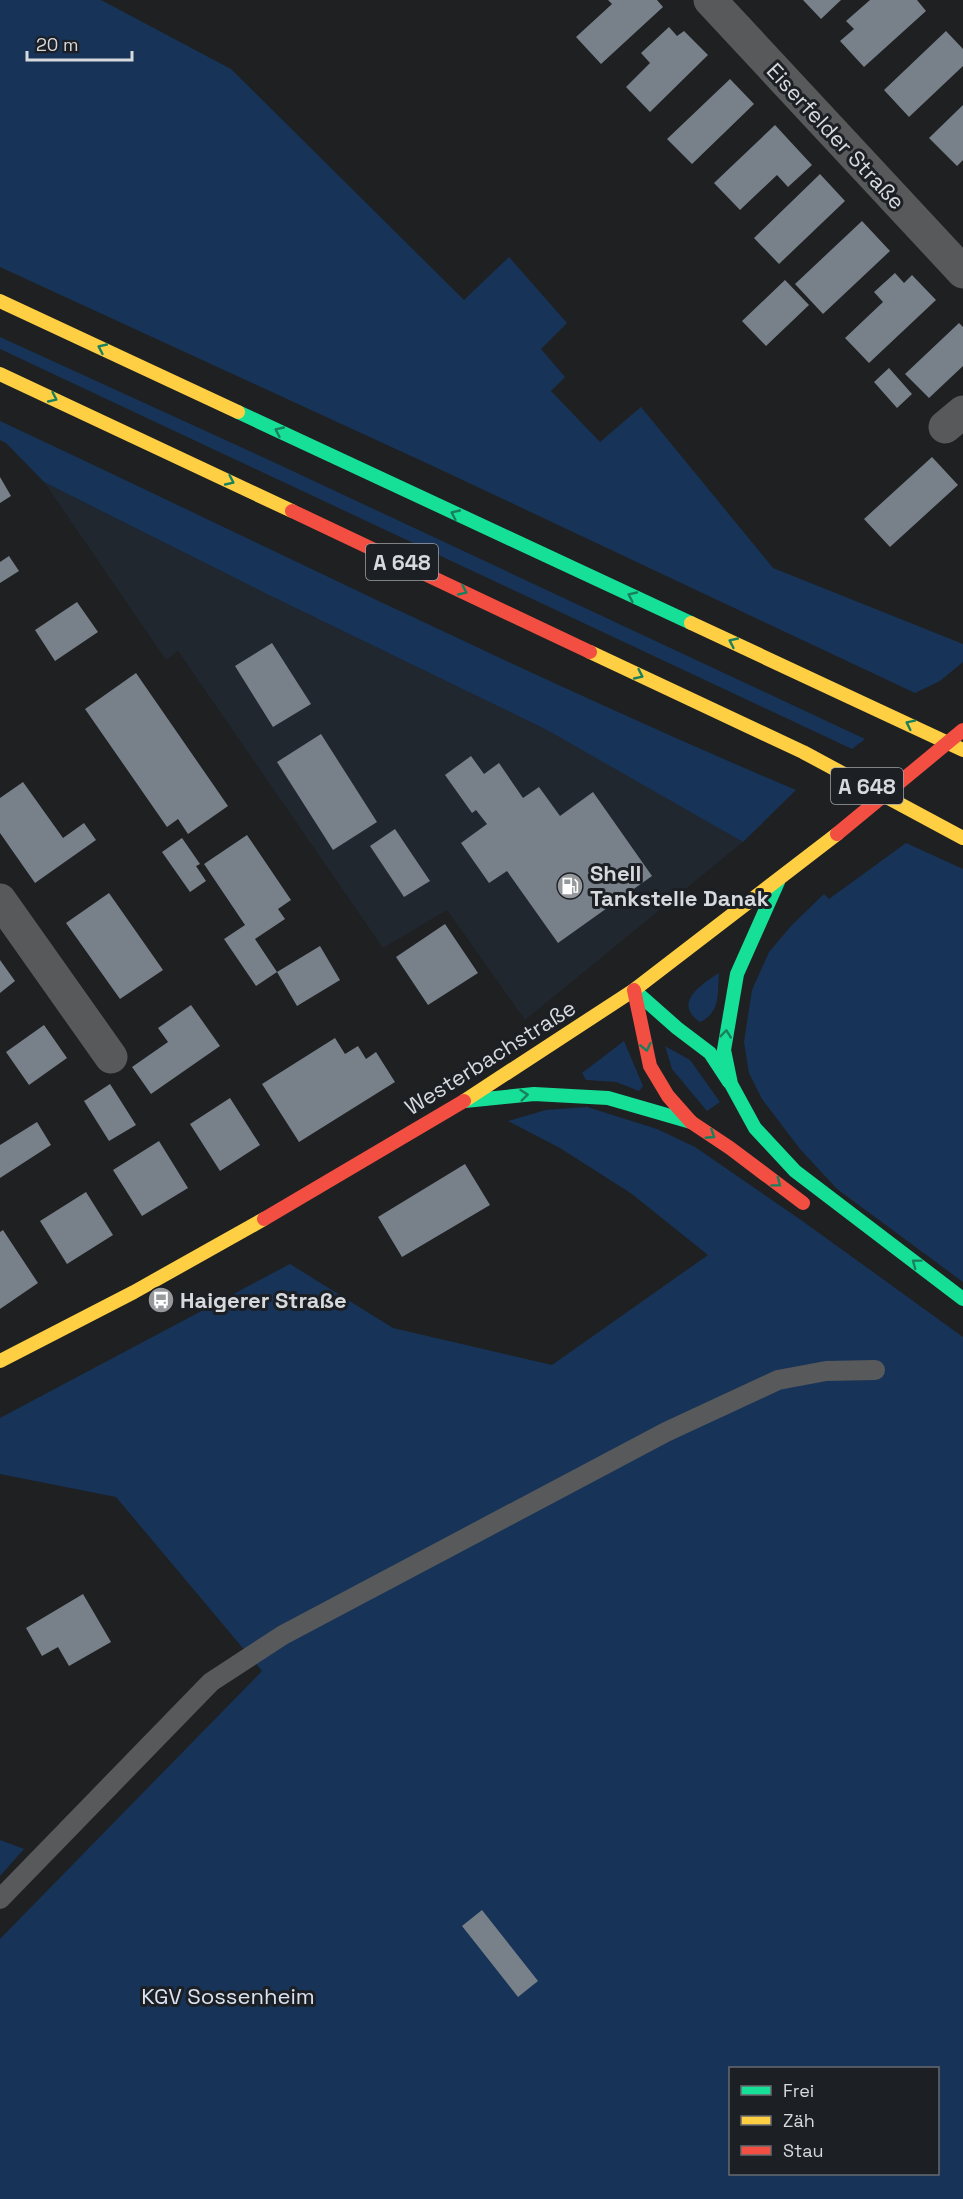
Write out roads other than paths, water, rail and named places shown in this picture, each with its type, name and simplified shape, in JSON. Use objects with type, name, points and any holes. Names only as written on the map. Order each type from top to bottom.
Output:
[{"type":"main road","points":[[0,301],[963,750]]},
{"type":"main road","name":"A 648","points":[[0,374],[802,752],[963,838]]},
{"type":"main road","name":"Westerbachstraße","points":[[0,1361],[134,1292],[323,1186],[364,1159],[465,1101],[634,990],[778,882],[963,730]]},
{"type":"main road","points":[[731,1084],[724,1050],[737,974],[778,882]]},
{"type":"main road","points":[[634,990],[677,1028],[710,1053],[731,1084],[755,1128],[795,1172],[963,1299]]},
{"type":"main road","points":[[634,990],[651,1066],[668,1096],[691,1122],[814,1211]]},
{"type":"main road","points":[[465,1101],[534,1094],[608,1098],[691,1122]]},
{"type":"street","name":"Eiserfelder Straße","points":[[710,0],[963,272]]},
{"type":"street","points":[[0,900],[111,1057]]},
{"type":"lane","points":[[0,1899],[211,1682],[283,1635],[666,1432],[778,1380],[826,1371],[875,1370]]},
{"type":"place","name":"Shell Tankstelle Danak","points":[[570,886]]},
{"type":"place","name":"Haigerer Straße","points":[[161,1300]]},
{"type":"park label","name":"KGV Sossenheim","points":[[228,1996]]}]
